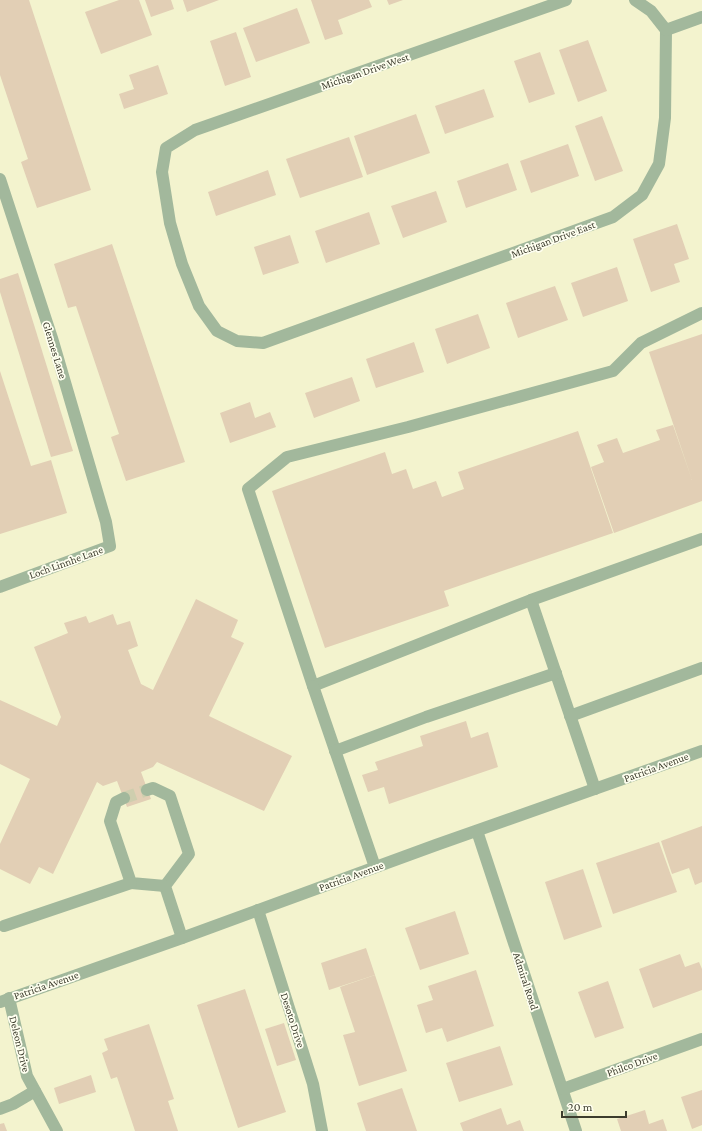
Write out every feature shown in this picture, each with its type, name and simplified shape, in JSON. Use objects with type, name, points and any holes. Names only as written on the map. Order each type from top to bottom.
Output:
[{"type":"street","name":"Michigan Drive West","points":[[263,343],[237,341],[216,331],[199,306],[182,264],[170,223],[162,172],[166,148],[195,130],[566,0]]},
{"type":"street","points":[[635,0],[651,11],[666,30],[702,17]]},
{"type":"street","name":"Michigan Drive East","points":[[263,343],[613,217],[642,195],[659,164],[665,118],[666,30]]},
{"type":"street","name":"Glennes Lane","points":[[0,179],[52,338],[106,522]]},
{"type":"street","points":[[375,867],[248,489],[287,457],[613,371],[641,343],[702,313]]},
{"type":"street","name":"Loch Linnhe Lane","points":[[0,587],[110,546],[106,522]]},
{"type":"street","points":[[313,686],[531,600],[702,539]]},
{"type":"street","points":[[531,600],[595,789]]},
{"type":"street","points":[[570,716],[702,668]]},
{"type":"street","points":[[335,751],[426,717],[556,673]]},
{"type":"street","name":"Patricia Avenue","points":[[4,1000],[182,938],[375,867],[702,751]]},
{"type":"street","points":[[147,790],[154,788],[170,796],[189,854],[165,886]]},
{"type":"street","points":[[124,798],[116,802],[110,821],[131,883]]},
{"type":"street","name":"Admiral Road","points":[[476,831],[576,1131]]},
{"type":"street","points":[[4,926],[131,883],[165,886]]},
{"type":"street","points":[[165,886],[182,938]]},
{"type":"street","name":"Desoto Drive","points":[[258,910],[313,1084],[322,1131]]},
{"type":"street","name":"Deleon Drive","points":[[4,1000],[27,1076],[57,1131]]},
{"type":"street","name":"Philco Drive","points":[[562,1089],[702,1040]]},
{"type":"street","points":[[0,1109],[13,1104],[35,1091]]},
{"type":"building","points":[[0,0],[29,0],[91,190],[37,208],[21,162],[28,159],[0,75]]},
{"type":"building","points":[[119,0],[139,0],[152,35],[101,54],[85,12]]},
{"type":"building","points":[[145,0],[171,0],[174,9],[151,17]]},
{"type":"building","points":[[183,0],[219,0],[187,12]]},
{"type":"building","points":[[311,0],[369,0],[372,7],[338,20],[343,34],[325,40]]},
{"type":"building","points":[[387,0],[403,0],[389,5]]},
{"type":"building","points":[[297,8],[310,43],[256,62],[243,28]]},
{"type":"building","points":[[236,32],[251,77],[225,86],[210,41]]},
{"type":"building","points":[[588,40],[607,91],[578,102],[559,50]]},
{"type":"building","points":[[540,52],[555,94],[529,103],[514,61]]},
{"type":"building","points":[[158,65],[168,94],[124,109],[119,94],[134,89],[129,75]]},
{"type":"building","points":[[484,89],[494,117],[445,134],[435,106]]},
{"type":"building","points":[[416,114],[430,153],[367,175],[354,136]]},
{"type":"building","points":[[602,116],[623,171],[595,181],[575,126]]},
{"type":"building","points":[[349,137],[363,177],[300,198],[286,159]]},
{"type":"building","points":[[568,144],[579,176],[531,193],[520,161]]},
{"type":"building","points":[[508,163],[517,190],[466,208],[457,181]]},
{"type":"building","points":[[268,170],[276,195],[216,216],[208,192]]},
{"type":"building","points":[[436,191],[447,222],[403,238],[391,206]]},
{"type":"building","points":[[369,212],[380,244],[326,263],[315,231]]},
{"type":"building","points":[[677,224],[689,259],[674,264],[680,282],[651,292],[633,239]]},
{"type":"building","points":[[290,235],[299,263],[263,275],[254,247]]},
{"type":"building","points":[[112,244],[185,462],[126,481],[111,437],[119,434],[76,306],[68,308],[54,264]]},
{"type":"building","points":[[617,267],[628,301],[583,317],[571,283]]},
{"type":"building","points":[[18,273],[73,451],[51,457],[0,292],[0,279]]},
{"type":"building","points":[[555,286],[568,320],[518,338],[506,303]]},
{"type":"building","points":[[478,314],[490,348],[447,364],[435,329]]},
{"type":"building","points":[[702,334],[702,501],[614,533],[591,467],[604,462],[597,445],[617,438],[623,453],[660,440],[656,430],[673,425],[692,480],[649,352]]},
{"type":"building","points":[[414,342],[424,372],[376,388],[366,359]]},
{"type":"building","points":[[0,371],[31,466],[51,460],[67,513],[0,534]]},
{"type":"building","points":[[352,377],[360,401],[314,418],[305,393]]},
{"type":"building","points":[[250,402],[255,418],[270,412],[276,427],[230,443],[220,413]]},
{"type":"building","points":[[578,431],[613,533],[444,591],[449,606],[325,648],[272,491],[385,452],[392,474],[406,469],[413,489],[436,481],[442,497],[464,489],[458,472]]},
{"type":"building","points":[[196,599],[238,620],[231,637],[244,643],[209,716],[292,756],[264,811],[157,762],[153,767],[141,772],[151,799],[127,807],[117,781],[103,786],[97,782],[53,874],[39,867],[30,884],[0,869],[0,844],[30,779],[0,764],[0,700],[57,726],[61,717],[34,647],[68,633],[64,623],[86,616],[89,623],[113,614],[117,625],[130,621],[138,646],[128,650],[141,684],[153,690]]},
{"type":"building","points":[[466,721],[471,738],[488,732],[498,767],[389,804],[384,787],[368,792],[362,775],[378,770],[375,762],[423,746],[420,736]]},
{"type":"building","points":[[702,826],[702,882],[695,885],[689,868],[672,874],[661,841]]},
{"type":"building","points":[[659,842],[677,892],[613,914],[596,863]]},
{"type":"building","points":[[583,869],[602,927],[564,940],[545,882]]},
{"type":"building","points":[[455,911],[469,954],[420,970],[405,928]]},
{"type":"building","points":[[366,948],[375,975],[329,990],[321,963]]},
{"type":"building","points":[[680,954],[685,967],[699,962],[702,969],[702,990],[653,1008],[639,969]]},
{"type":"building","points":[[476,970],[494,1026],[447,1042],[442,1028],[426,1033],[417,1005],[433,1000],[428,986]]},
{"type":"building","points":[[375,975],[407,1071],[359,1086],[343,1035],[355,1032],[340,987]]},
{"type":"building","points":[[608,981],[624,1028],[595,1038],[578,992]]},
{"type":"building","points":[[245,989],[286,1112],[238,1128],[197,1005]]},
{"type":"building","points":[[284,1023],[296,1060],[277,1066],[265,1029]]},
{"type":"building","points":[[149,1024],[174,1099],[168,1101],[178,1131],[135,1131],[117,1077],[111,1079],[102,1053],[108,1050],[104,1039]]},
{"type":"building","points":[[500,1046],[513,1085],[459,1102],[446,1063]]},
{"type":"building","points":[[91,1075],[96,1092],[59,1104],[54,1088]]},
{"type":"building","points":[[402,1088],[417,1131],[366,1131],[357,1103]]},
{"type":"building","points":[[702,1090],[702,1125],[692,1129],[681,1097]]},
{"type":"building","points":[[501,1108],[507,1125],[520,1120],[524,1131],[463,1131],[460,1123]]},
{"type":"building","points":[[645,1110],[649,1124],[663,1119],[667,1131],[621,1131],[617,1119]]},
{"type":"building","points":[[4,1123],[7,1131],[0,1131],[0,1124]]},
{"type":"tunnel","points":[[124,798],[147,790]]}]
